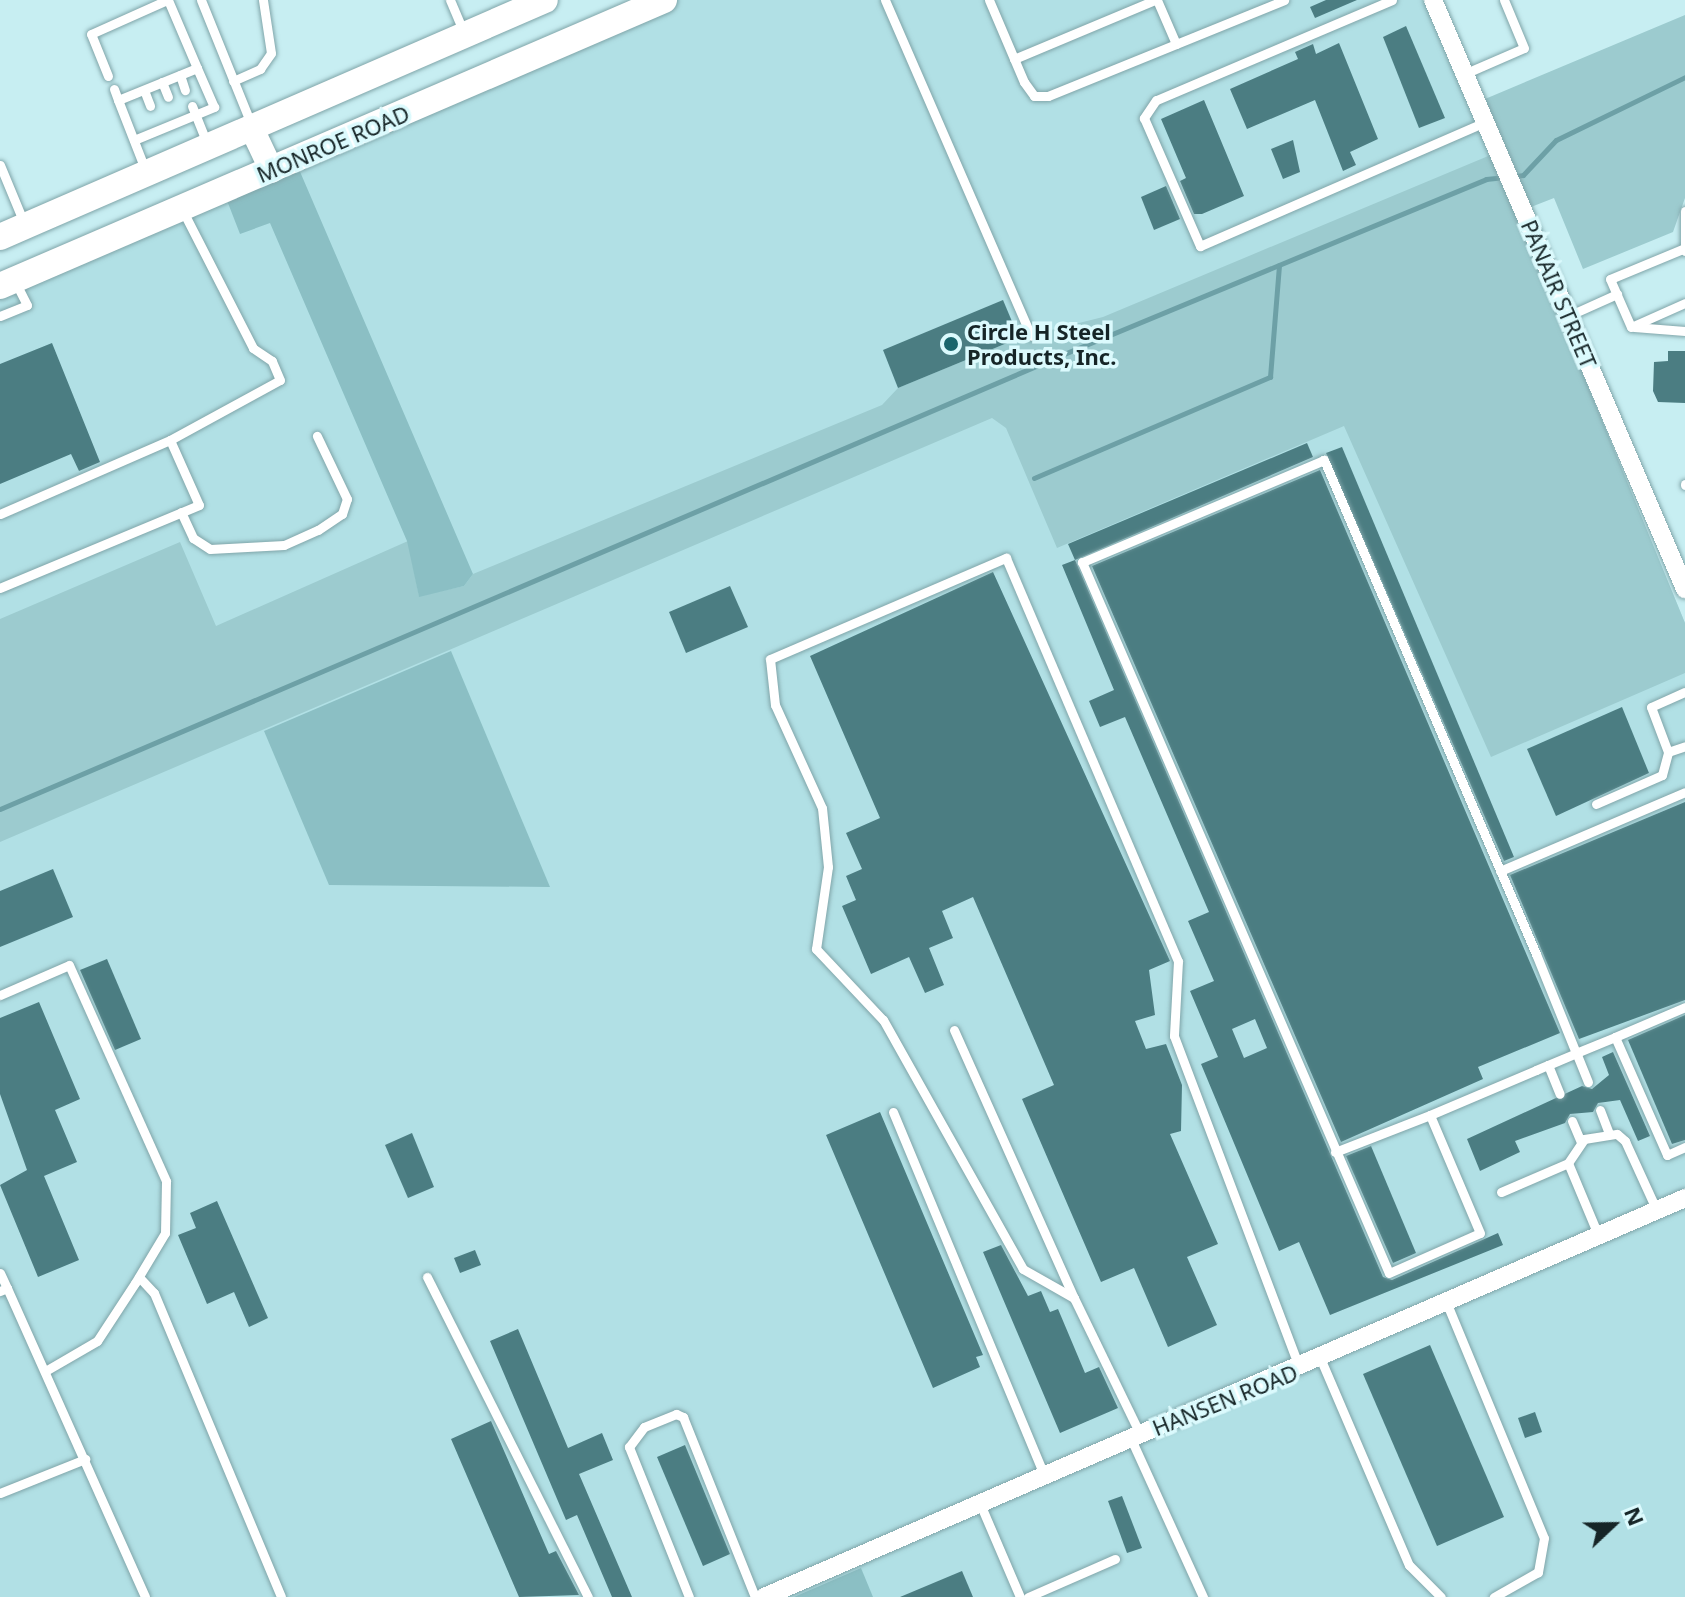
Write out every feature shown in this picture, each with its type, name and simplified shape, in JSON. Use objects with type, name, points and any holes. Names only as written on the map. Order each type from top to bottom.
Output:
[{"type":"main road","name":"MONROE ROAD","points":[[0,237],[253,131],[545,0]]},
{"type":"main road","name":"MONROE ROAD","points":[[7,283],[664,0]]},
{"type":"street","name":"PANAIR STREET","points":[[1433,0],[1685,589]]},
{"type":"street","points":[[253,131],[272,171]]},
{"type":"street","name":"HANSEN ROAD","points":[[764,1597],[981,1506],[1136,1436],[1300,1370],[1685,1198]]},
{"type":"lane","points":[[108,76],[91,34],[168,0],[214,107],[194,110],[158,125],[134,140]]},
{"type":"lane","points":[[201,0],[253,131]]},
{"type":"lane","points":[[233,81],[260,69],[271,53],[263,0]]},
{"type":"lane","points":[[450,0],[465,36]]},
{"type":"lane","points":[[885,0],[1031,336]]},
{"type":"lane","points":[[989,0],[1014,59],[1034,96],[1048,96],[1284,0]]},
{"type":"lane","points":[[1014,59],[1156,0],[1176,44]]},
{"type":"lane","points":[[1249,0],[1255,12]]},
{"type":"lane","points":[[1392,0],[1156,100],[1144,118],[1200,246],[1489,126]]},
{"type":"lane","points":[[1464,74],[1524,48],[1504,0]]},
{"type":"lane","points":[[118,100],[197,68]]},
{"type":"lane","points":[[180,75],[185,90]]},
{"type":"lane","points":[[162,82],[168,97]]},
{"type":"lane","points":[[114,89],[147,175]]},
{"type":"lane","points":[[144,90],[150,106]]},
{"type":"lane","points":[[194,110],[210,149]]},
{"type":"lane","points":[[0,165],[25,226]]},
{"type":"lane","points":[[0,514],[170,440],[280,380],[272,361],[253,348],[182,209]]},
{"type":"lane","points":[[1631,327],[1610,279],[1685,249],[1685,211]]},
{"type":"lane","points":[[0,316],[27,305],[7,283]]},
{"type":"lane","points":[[1568,316],[1617,294]]},
{"type":"lane","points":[[1631,327],[1685,303]]},
{"type":"lane","points":[[1631,327],[1685,331]]},
{"type":"lane","points":[[181,512],[193,538],[210,549],[284,545],[318,530],[342,514],[347,499],[317,436]]},
{"type":"lane","points":[[0,588],[199,505],[170,440]]},
{"type":"lane","points":[[1430,1115],[1480,1233],[1389,1273],[1082,562],[1324,460],[1588,1082]]},
{"type":"lane","points":[[1074,1298],[1023,1269],[883,1020],[816,949],[828,867],[822,808],[775,705],[770,659],[1006,558],[1178,961],[1174,1036],[1300,1370]]},
{"type":"lane","points":[[1596,804],[1662,775],[1668,752],[1651,707],[1685,692]]},
{"type":"lane","points":[[1668,752],[1685,746]]},
{"type":"lane","points":[[1500,871],[1685,792]]},
{"type":"lane","points":[[0,995],[69,965],[166,1181],[165,1233],[139,1277],[97,1341],[47,1370]]},
{"type":"lane","points":[[1335,1152],[1685,1007]]},
{"type":"lane","points":[[954,1030],[1136,1436],[1203,1597]]},
{"type":"lane","points":[[1615,1037],[1667,1155],[1685,1147]]},
{"type":"lane","points":[[1548,1065],[1560,1094]]},
{"type":"lane","points":[[1600,1110],[1609,1134]]},
{"type":"lane","points":[[893,1112],[1045,1477]]},
{"type":"lane","points":[[1572,1121],[1581,1142]]},
{"type":"lane","points":[[1501,1192],[1568,1163],[1581,1142],[1609,1134],[1625,1141],[1657,1211]]},
{"type":"lane","points":[[1568,1163],[1599,1237]]},
{"type":"lane","points":[[0,1273],[3,1289],[47,1370],[145,1597]]},
{"type":"lane","points":[[139,1277],[164,1313],[281,1597]]},
{"type":"lane","points":[[427,1277],[588,1597]]},
{"type":"lane","points":[[1447,1304],[1544,1538],[1538,1572],[1494,1597]]},
{"type":"lane","points":[[1321,1360],[1409,1565],[1441,1597]]},
{"type":"lane","points":[[689,1597],[629,1447],[644,1427],[676,1414],[683,1417],[755,1597]]},
{"type":"lane","points":[[0,1493],[85,1459]]},
{"type":"lane","points":[[981,1506],[1020,1597]]},
{"type":"lane","points":[[1028,1597],[1115,1559]]},
{"type":"shaded area","points":[[678,0],[1427,0],[1685,623],[1685,1597],[0,1597],[0,295]]},
{"type":"shaded area","points":[[1685,15],[1685,198],[1673,232],[1583,269],[1554,198],[1531,207],[1485,99]]},
{"type":"shaded area","points":[[1493,154],[1685,623],[1685,673],[1491,757],[1344,426],[1057,548],[1006,428],[992,418],[0,842],[0,619],[180,542],[216,626],[408,541],[419,596],[464,586],[473,574],[882,405],[898,388],[1019,338],[1103,317]]},
{"type":"shaded area","points":[[298,167],[473,574],[464,586],[419,597],[407,541],[270,223],[240,234],[226,198]]},
{"type":"shaded area","points":[[451,651],[550,887],[329,885],[264,731]]},
{"type":"shaded area","points":[[861,1568],[873,1597],[794,1597]]},
{"type":"building","points":[[1326,0],[1357,0],[1315,18],[1310,7]]},
{"type":"building","points":[[1406,26],[1445,118],[1419,128],[1383,37]]},
{"type":"building","points":[[1339,43],[1378,139],[1350,152],[1356,165],[1343,171],[1315,100],[1247,129],[1230,89],[1298,59],[1295,52],[1313,44],[1316,54]]},
{"type":"building","points":[[1204,100],[1244,196],[1202,214],[1194,214],[1180,181],[1186,178],[1161,119]]},
{"type":"building","points":[[1293,140],[1300,172],[1283,179],[1271,149]]},
{"type":"building","points":[[1166,186],[1180,219],[1154,230],[1141,197]]},
{"type":"building","name":"Circle H Steel Products, Inc.","points":[[1003,300],[1019,338],[898,388],[883,350]]},
{"type":"building","points":[[52,343],[100,462],[79,471],[71,454],[0,484],[0,364]]},
{"type":"building","points":[[1668,351],[1685,351],[1685,403],[1658,402],[1653,391],[1654,362],[1668,361]]},
{"type":"building","points":[[1307,443],[1313,457],[1075,560],[1068,544]]},
{"type":"building","points":[[1342,447],[1514,857],[1504,861],[1326,453]]},
{"type":"building","points":[[1320,470],[1560,1033],[1478,1067],[1483,1079],[1341,1142],[1092,566]]},
{"type":"building","points":[[1075,560],[1383,1277],[1392,1280],[1498,1233],[1503,1245],[1330,1315],[1299,1242],[1279,1251],[1201,1064],[1218,1057],[1190,991],[1214,981],[1188,921],[1209,912],[1125,717],[1100,727],[1089,701],[1114,690],[1062,565]],"holes":[[[1255,1019],[1267,1048],[1244,1058],[1232,1029]]]},
{"type":"building","points":[[993,572],[1170,961],[1149,970],[1155,1015],[1135,1021],[1146,1049],[1166,1044],[1182,1085],[1181,1131],[1170,1134],[1218,1244],[1187,1257],[1217,1325],[1168,1347],[1134,1268],[1101,1282],[1022,1099],[1054,1085],[973,897],[942,911],[953,938],[929,948],[944,985],[925,993],[909,957],[871,974],[842,906],[856,900],[846,876],[862,869],[846,833],[880,818],[810,656]]},
{"type":"building","points":[[730,586],[748,627],[686,653],[669,612]]},
{"type":"building","points":[[1622,707],[1649,773],[1556,816],[1527,749]]},
{"type":"building","points":[[1685,802],[1685,1000],[1579,1039],[1510,875]]},
{"type":"building","points":[[53,869],[73,917],[0,947],[0,891]]},
{"type":"building","points":[[107,959],[141,1039],[115,1050],[80,970]]},
{"type":"building","points":[[39,1002],[80,1099],[55,1110],[77,1162],[44,1176],[79,1260],[38,1277],[0,1185],[27,1170],[0,1094],[0,1018]]},
{"type":"building","points":[[1685,1015],[1685,1140],[1672,1144],[1628,1040]]},
{"type":"building","points":[[1613,1052],[1650,1136],[1638,1141],[1620,1100],[1598,1103],[1593,1112],[1570,1114],[1565,1123],[1515,1141],[1520,1152],[1480,1171],[1467,1139],[1582,1086],[1592,1089],[1609,1075],[1602,1057]]},
{"type":"building","points":[[880,1112],[983,1355],[976,1357],[980,1367],[933,1388],[826,1135]]},
{"type":"building","points":[[412,1133],[434,1187],[408,1198],[385,1145]]},
{"type":"building","points":[[1371,1146],[1416,1253],[1393,1263],[1346,1156]]},
{"type":"building","points":[[217,1201],[268,1318],[249,1327],[234,1292],[207,1304],[178,1235],[196,1228],[190,1213]]},
{"type":"building","points":[[1001,1245],[1028,1296],[1041,1291],[1050,1312],[1058,1309],[1085,1373],[1099,1367],[1118,1408],[1060,1433],[983,1252]]},
{"type":"building","points":[[475,1250],[481,1265],[460,1273],[454,1258]]},
{"type":"building","points":[[518,1329],[568,1448],[602,1433],[613,1460],[579,1474],[632,1597],[612,1597],[577,1515],[566,1520],[490,1341]]},
{"type":"building","points":[[1430,1345],[1504,1517],[1437,1546],[1363,1374]]},
{"type":"building","points":[[1535,1412],[1542,1432],[1525,1438],[1518,1418]]},
{"type":"building","points":[[491,1421],[549,1554],[556,1551],[579,1595],[519,1597],[451,1439]]},
{"type":"building","points":[[685,1445],[730,1554],[703,1566],[657,1457]]},
{"type":"building","points":[[1122,1496],[1142,1548],[1127,1553],[1108,1501]]},
{"type":"building","points":[[962,1571],[973,1597],[900,1597]]},
{"type":"waterway","points":[[0,809],[1076,349],[1486,179],[1523,175],[1556,140],[1685,77]]},
{"type":"waterway","points":[[1034,478],[1270,377],[1279,265]]},
{"type":"place","name":"Circle H Steel Products, Inc.","points":[[951,344]]}]
